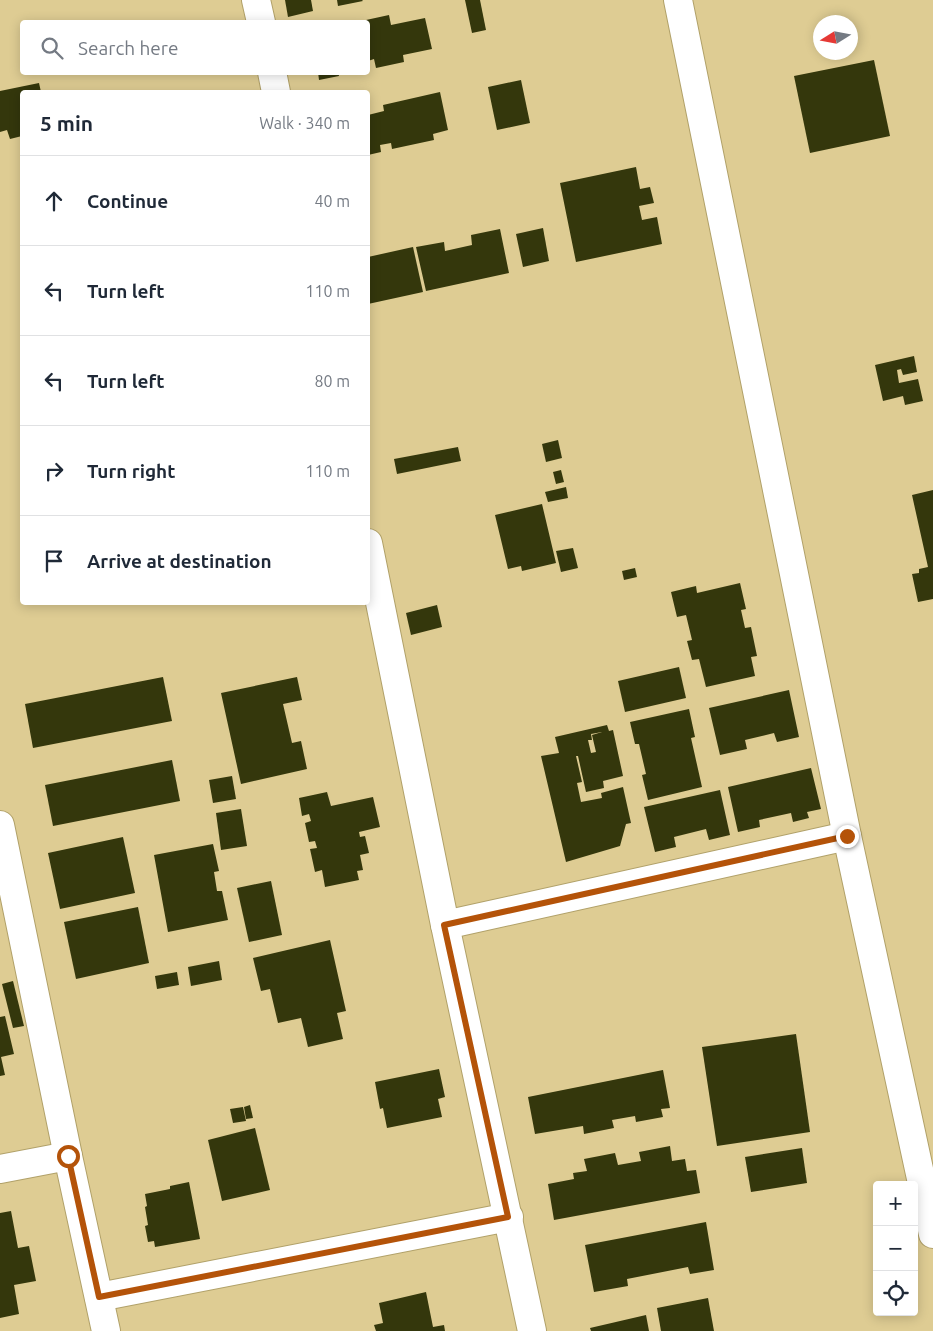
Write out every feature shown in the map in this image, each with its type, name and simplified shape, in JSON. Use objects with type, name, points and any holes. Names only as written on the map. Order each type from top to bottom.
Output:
[{"type":"street","points":[[256,0],[261,20]]},
{"type":"street","points":[[678,0],[847,836],[933,1234]]},
{"type":"street","points":[[273,75],[276,90]]},
{"type":"street","points":[[370,553],[444,925],[532,1331]]},
{"type":"street","points":[[0,825],[106,1331]]},
{"type":"street","points":[[444,925],[847,836]]},
{"type":"street","points":[[0,1169],[68,1156]]},
{"type":"street","points":[[99,1297],[508,1217]]},
{"type":"building","points":[[285,0],[311,0],[313,11],[288,17]]},
{"type":"building","points":[[337,0],[362,0],[363,1],[338,6]]},
{"type":"building","points":[[465,0],[480,0],[486,30],[472,33]]},
{"type":"building","points":[[389,15],[391,25],[425,18],[432,49],[403,55],[404,62],[376,68],[374,59],[370,60],[370,20],[366,20]]},
{"type":"building","points":[[874,60],[890,136],[810,153],[794,76]]},
{"type":"building","points":[[318,75],[339,76],[319,80]]},
{"type":"building","points":[[521,80],[530,123],[497,130],[488,87]]},
{"type":"building","points":[[39,83],[41,90],[20,90],[20,136],[10,139],[7,130],[0,132],[0,91]]},
{"type":"building","points":[[440,92],[448,130],[433,134],[434,140],[392,149],[391,143],[380,145],[381,152],[370,155],[370,114],[384,111],[383,105]]},
{"type":"building","points":[[636,167],[640,189],[650,187],[654,203],[639,206],[642,220],[657,217],[662,244],[576,262],[560,183]]},
{"type":"building","points":[[543,228],[549,261],[523,267],[516,234]]},
{"type":"building","points":[[500,229],[509,273],[426,291],[416,247],[444,242],[445,251],[472,245],[471,235]]},
{"type":"building","points":[[413,247],[423,292],[370,304],[370,257]]},
{"type":"building","points":[[914,356],[917,372],[903,375],[901,369],[897,370],[899,383],[918,379],[923,401],[905,405],[903,396],[883,401],[875,365]]},
{"type":"building","points":[[558,440],[562,458],[546,462],[542,444]]},
{"type":"building","points":[[458,447],[461,461],[397,474],[394,459]]},
{"type":"building","points":[[561,470],[564,482],[556,484],[553,472]]},
{"type":"building","points":[[566,487],[568,498],[548,502],[545,492]]},
{"type":"building","points":[[933,490],[933,599],[918,602],[912,574],[919,573],[919,569],[928,567],[912,495]]},
{"type":"building","points":[[542,504],[556,563],[522,571],[521,566],[508,569],[495,515]]},
{"type":"building","points":[[573,548],[578,568],[561,572],[556,551]]},
{"type":"building","points":[[635,568],[637,577],[624,580],[622,571]]},
{"type":"building","points":[[740,583],[746,609],[741,610],[745,628],[751,627],[757,656],[751,657],[755,676],[706,687],[699,659],[692,660],[687,641],[692,640],[686,615],[677,617],[671,592],[696,586],[697,593]]},
{"type":"building","points":[[437,605],[442,627],[411,635],[406,613]]},
{"type":"building","points":[[679,667],[686,698],[625,712],[618,681]]},
{"type":"building","points":[[163,677],[172,721],[33,748],[25,704]]},
{"type":"building","points":[[297,677],[302,700],[283,704],[292,743],[301,741],[307,769],[241,784],[221,693]]},
{"type":"building","points":[[789,690],[799,737],[777,742],[774,733],[745,740],[747,749],[720,755],[709,708]]},
{"type":"building","points":[[689,709],[695,737],[691,738],[702,787],[648,800],[642,775],[646,774],[639,744],[635,744],[630,722]]},
{"type":"building","points":[[607,725],[609,731],[613,730],[623,776],[603,781],[604,788],[586,792],[578,756],[576,756],[582,782],[577,783],[581,802],[602,798],[601,793],[623,787],[631,823],[626,824],[620,846],[566,862],[541,756],[559,753],[555,737]],"holes":[[[602,732],[592,735],[596,752],[591,753],[588,740],[592,740],[591,734]]]},
{"type":"building","points":[[172,760],[180,801],[53,826],[45,785]]},
{"type":"building","points":[[811,768],[821,809],[807,812],[809,818],[793,822],[791,813],[759,820],[760,827],[738,832],[728,787]]},
{"type":"building","points":[[232,776],[236,799],[213,803],[209,780]]},
{"type":"building","points":[[720,790],[730,835],[709,840],[706,829],[674,837],[676,847],[655,852],[644,807]]},
{"type":"building","points":[[327,792],[331,806],[373,797],[380,827],[359,832],[360,837],[365,836],[369,853],[360,855],[363,870],[357,871],[359,880],[325,887],[322,870],[315,872],[310,849],[317,848],[315,841],[309,842],[305,823],[311,821],[309,814],[302,816],[299,798]]},
{"type":"building","points":[[241,809],[247,846],[221,850],[216,813]]},
{"type":"building","points":[[123,837],[135,893],[60,909],[48,853]]},
{"type":"building","points":[[213,844],[219,871],[214,872],[217,891],[222,891],[228,920],[168,932],[154,855]]},
{"type":"building","points":[[271,881],[282,935],[249,942],[237,888]]},
{"type":"building","points":[[138,907],[149,963],[76,979],[64,922]]},
{"type":"building","points":[[330,940],[346,1011],[337,1013],[343,1039],[308,1047],[301,1018],[278,1023],[270,989],[261,991],[253,958]]},
{"type":"building","points":[[219,961],[222,980],[191,986],[188,967]]},
{"type":"building","points":[[177,972],[179,985],[157,989],[155,976]]},
{"type":"building","points":[[13,981],[24,1026],[13,1028],[2,984]]},
{"type":"building","points":[[5,1016],[14,1054],[1,1057],[5,1075],[0,1076],[0,1017]]},
{"type":"building","points":[[796,1034],[810,1132],[717,1146],[702,1047]]},
{"type":"building","points":[[439,1069],[445,1097],[438,1099],[442,1117],[387,1128],[383,1108],[380,1109],[375,1082]]},
{"type":"building","points":[[663,1070],[670,1108],[661,1109],[663,1117],[636,1122],[635,1116],[612,1120],[614,1128],[584,1134],[583,1126],[535,1134],[528,1097]]},
{"type":"building","points":[[250,1105],[253,1118],[246,1119],[244,1107]]},
{"type":"building","points":[[243,1107],[246,1121],[233,1123],[230,1109]]},
{"type":"building","points":[[255,1128],[270,1190],[222,1201],[208,1140]]},
{"type":"building","points":[[670,1146],[672,1161],[685,1159],[687,1171],[696,1170],[700,1193],[554,1220],[548,1184],[574,1179],[573,1173],[587,1171],[584,1159],[615,1153],[618,1165],[641,1161],[639,1152]]},
{"type":"building","points":[[802,1148],[807,1183],[751,1192],[745,1157]]},
{"type":"building","points":[[189,1182],[200,1239],[155,1247],[154,1241],[148,1242],[145,1226],[148,1225],[145,1194],[170,1189],[170,1186]]},
{"type":"building","points":[[11,1211],[18,1248],[29,1246],[36,1281],[14,1285],[19,1314],[0,1318],[0,1213]]},
{"type":"building","points":[[706,1222],[714,1270],[690,1274],[688,1267],[627,1279],[628,1286],[594,1292],[585,1245]]},
{"type":"building","points":[[426,1292],[433,1327],[444,1325],[445,1331],[376,1331],[374,1325],[383,1323],[379,1303]]},
{"type":"building","points":[[708,1298],[714,1331],[661,1331],[657,1308]]},
{"type":"building","points":[[646,1315],[649,1331],[591,1331],[590,1328]]},
{"type":"route","points":[[68,1156],[99,1297],[508,1217],[444,925],[847,836]]}]
